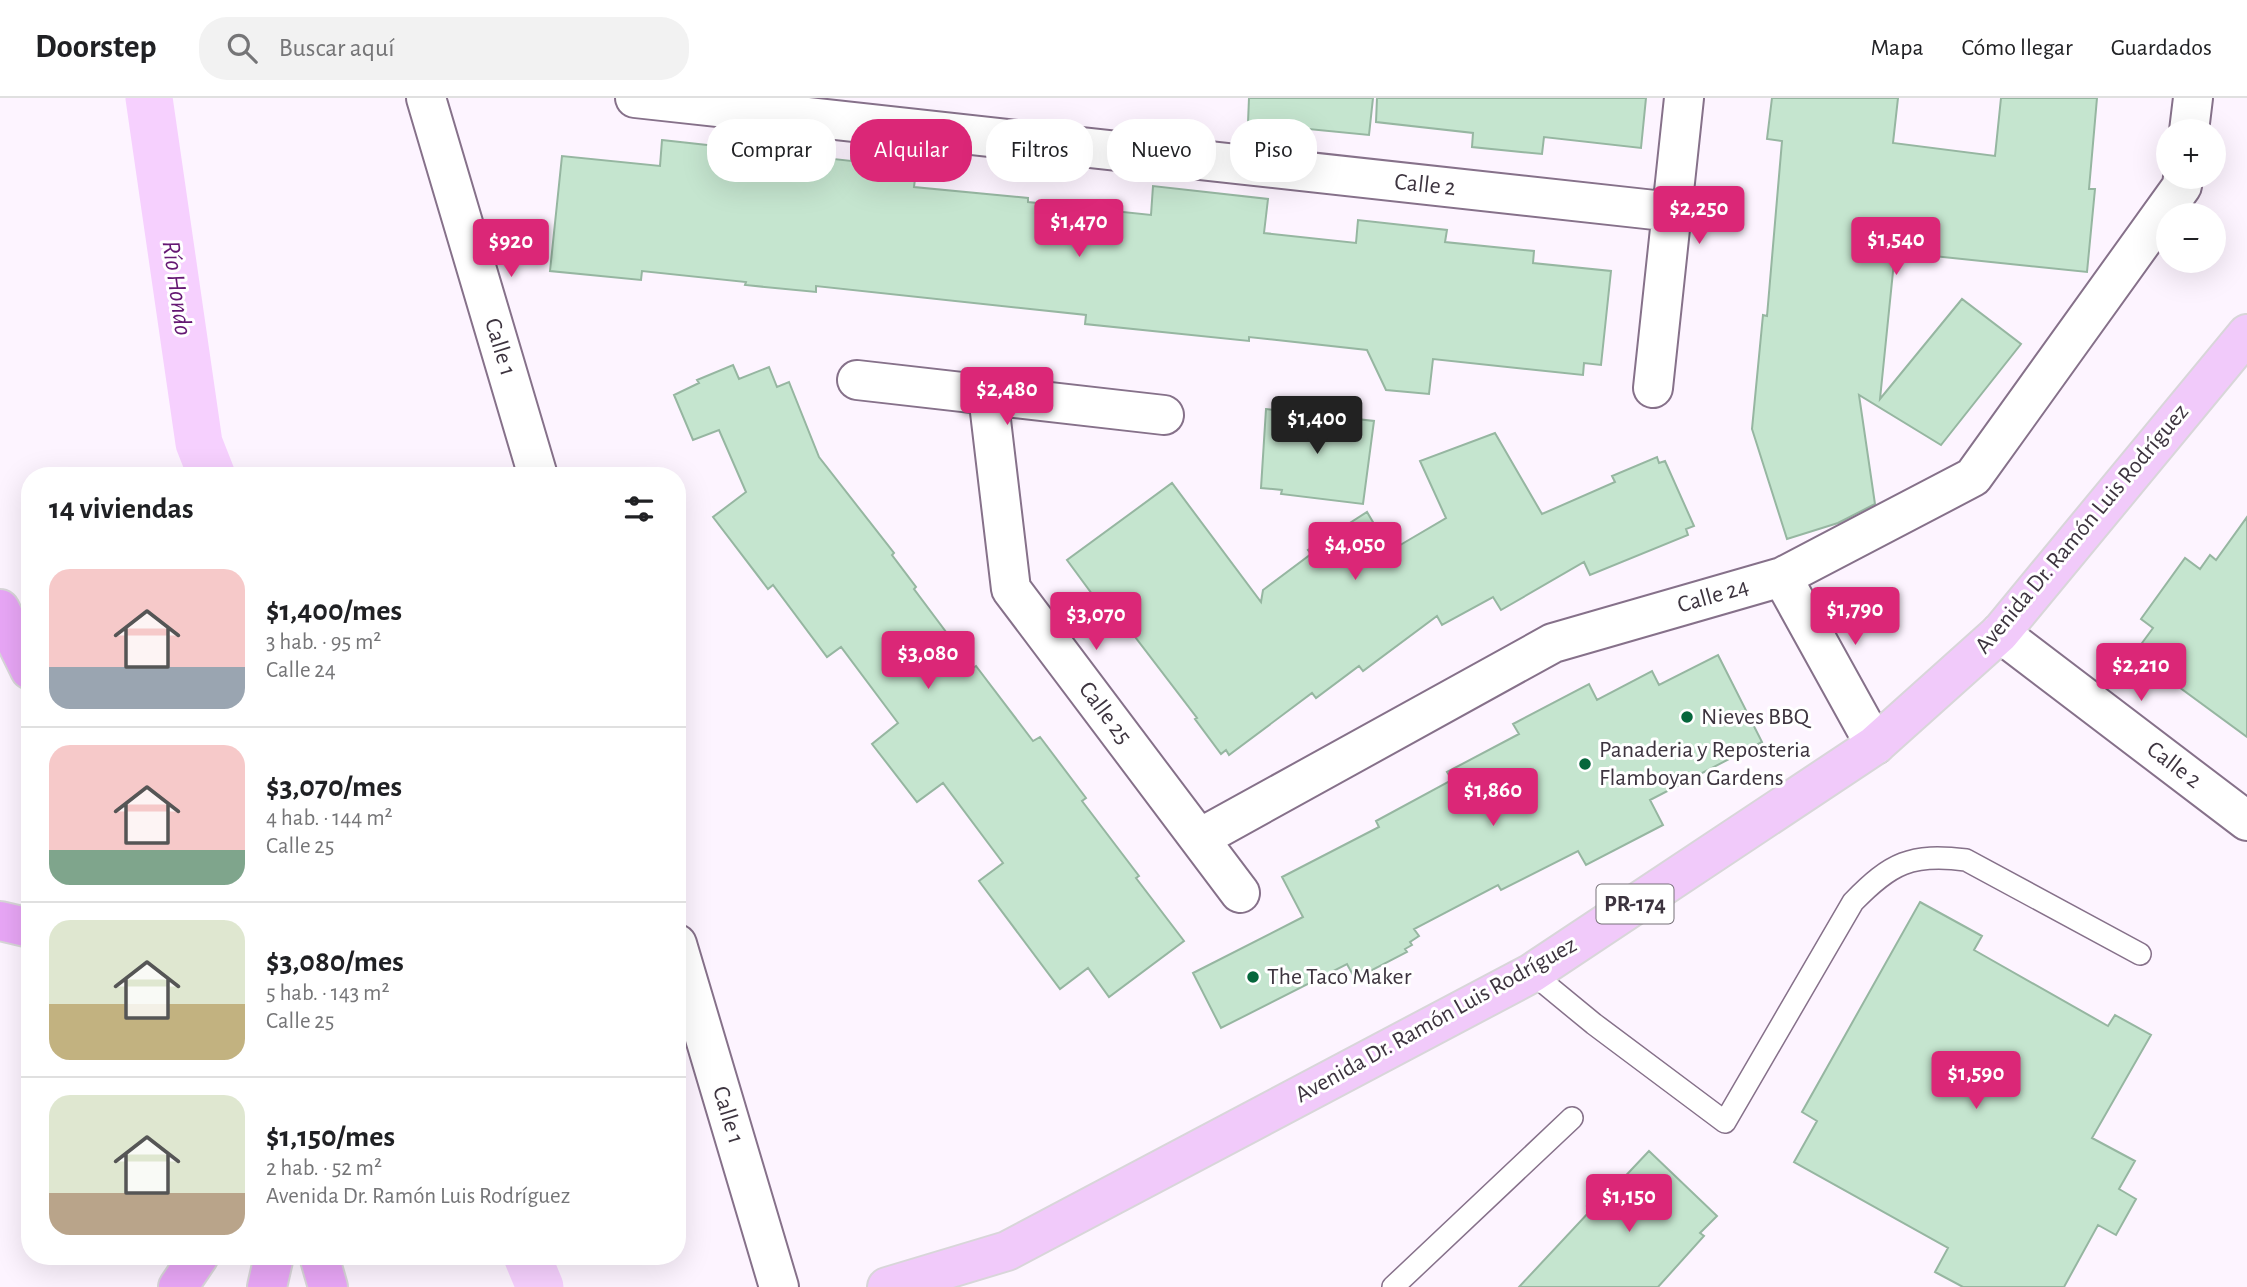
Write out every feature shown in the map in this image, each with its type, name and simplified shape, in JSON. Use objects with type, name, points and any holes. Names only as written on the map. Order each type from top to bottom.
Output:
[{"type":"highway","points":[[0,609],[21,652]]},
{"type":"highway","points":[[0,921],[21,926]]},
{"type":"highway","points":[[178,1287],[193,1265]]},
{"type":"highway","points":[[267,1287],[272,1265]]},
{"type":"highway","points":[[322,1265],[328,1287]]},
{"type":"main road","name":"Avenida Dr. Ramón Luis Rodríguez","points":[[887,1287],[1007,1251],[1532,973],[1875,745],[2000,633],[2247,334]]},
{"type":"street","name":"Calle 1","points":[[426,98],[535,467]]},
{"type":"street","name":"Calle 2","points":[[635,98],[1673,212]]},
{"type":"street","points":[[1653,388],[1684,98]]},
{"type":"street","points":[[2190,119],[2193,98]]},
{"type":"street","name":"Calle 24","points":[[1200,838],[1553,643],[1782,577],[1973,477],[2180,189]]},
{"type":"street","points":[[857,380],[1164,415]]},
{"type":"street","name":"Calle 25","points":[[988,395],[1011,589],[1240,893]]},
{"type":"street","points":[[1782,577],[1875,745]]},
{"type":"street","name":"Calle 2","points":[[2000,633],[2247,821]]},
{"type":"street","name":"Calle 1","points":[[686,974],[779,1287]]},
{"type":"lane","points":[[1532,973],[1594,1024],[1725,1122],[1853,902],[1872,883],[1898,865],[1935,856],[1966,860],[2140,954]]},
{"type":"lane","points":[[1393,1287],[1572,1118]]},
{"type":"building","points":[[1249,98],[1373,98],[1369,135],[1317,130],[1317,119],[1248,119]]},
{"type":"building","points":[[1377,98],[1646,98],[1641,148],[1544,137],[1542,154],[1472,147],[1473,133],[1376,122]]},
{"type":"building","points":[[1772,98],[1898,98],[1893,143],[1995,156],[2001,98],[2097,98],[2089,189],[2095,189],[2087,272],[1895,252],[1880,399],[1962,299],[2021,344],[1941,445],[1859,395],[1875,504],[1838,523],[1787,539],[1752,429],[1763,315],[1767,316],[1782,141],[1767,139]]},
{"type":"building","points":[[662,140],[707,145],[707,182],[836,182],[836,159],[850,161],[850,182],[915,182],[914,187],[1028,198],[1028,202],[1151,215],[1153,186],[1268,199],[1264,233],[1356,243],[1358,220],[1447,230],[1445,242],[1534,251],[1533,263],[1611,271],[1601,365],[1584,363],[1583,375],[1433,359],[1429,394],[1386,390],[1367,350],[1249,337],[1249,341],[1085,324],[1086,315],[816,286],[816,292],[642,271],[641,280],[550,271],[562,156],[660,166]]},
{"type":"building","points":[[733,365],[739,379],[769,367],[777,387],[789,382],[819,457],[894,553],[892,555],[916,587],[914,589],[973,668],[976,666],[1033,741],[1040,737],[1086,798],[1082,801],[1139,876],[1136,878],[1184,941],[1109,997],[1088,968],[1060,989],[979,881],[1003,863],[943,783],[917,802],[872,744],[898,723],[841,647],[827,657],[773,585],[768,589],[713,517],[746,492],[719,430],[693,440],[674,395],[699,383],[697,380]]},
{"type":"building","points":[[1266,409],[1374,421],[1363,504],[1281,494],[1282,490],[1261,488]]},
{"type":"building","points":[[1495,433],[1542,514],[1615,482],[1612,476],[1657,457],[1659,463],[1665,461],[1694,526],[1686,529],[1688,535],[1590,575],[1584,562],[1501,610],[1493,597],[1442,625],[1437,616],[1363,671],[1359,666],[1316,698],[1312,693],[1229,755],[1226,750],[1221,754],[1119,616],[1112,621],[1067,560],[1172,483],[1261,602],[1263,590],[1311,554],[1308,550],[1367,512],[1390,551],[1446,518],[1420,461]]},
{"type":"building","points":[[2247,517],[2247,737],[2134,654],[2153,628],[2141,619],[2185,558],[2200,569],[2210,555],[2216,560]]},
{"type":"building","points":[[1718,655],[1762,742],[1650,800],[1663,825],[1586,865],[1578,851],[1501,890],[1498,885],[1414,929],[1419,936],[1410,942],[1412,945],[1405,949],[1407,952],[1355,979],[1347,964],[1221,1028],[1193,973],[1303,917],[1282,877],[1379,827],[1376,821],[1452,780],[1447,772],[1519,734],[1513,724],[1589,684],[1597,700],[1652,671],[1659,685]]},
{"type":"building","points":[[1920,902],[1982,936],[1974,950],[2108,1026],[2115,1015],[2151,1035],[2092,1138],[2135,1161],[2119,1189],[2136,1199],[2116,1235],[2098,1225],[2064,1287],[1963,1287],[1935,1272],[1948,1248],[1794,1162],[1817,1121],[1802,1112]]},
{"type":"building","points":[[1649,1151],[1717,1216],[1700,1233],[1704,1236],[1658,1287],[1519,1287],[1591,1210],[1587,1206],[1611,1181],[1616,1186]]},
{"type":"waterway","name":"Río Hondo","points":[[149,98],[199,443],[208,467]]},
{"type":"waterway","name":"Río Hondo","points":[[531,1265],[540,1287]]},
{"type":"place","name":"Nieves BBQ","points":[[1687,717]]},
{"type":"place","name":"Panaderia y Reposteria Flamboyan Gardens","points":[[1585,764]]},
{"type":"place","name":"The Taco Maker","points":[[1253,977]]}]
